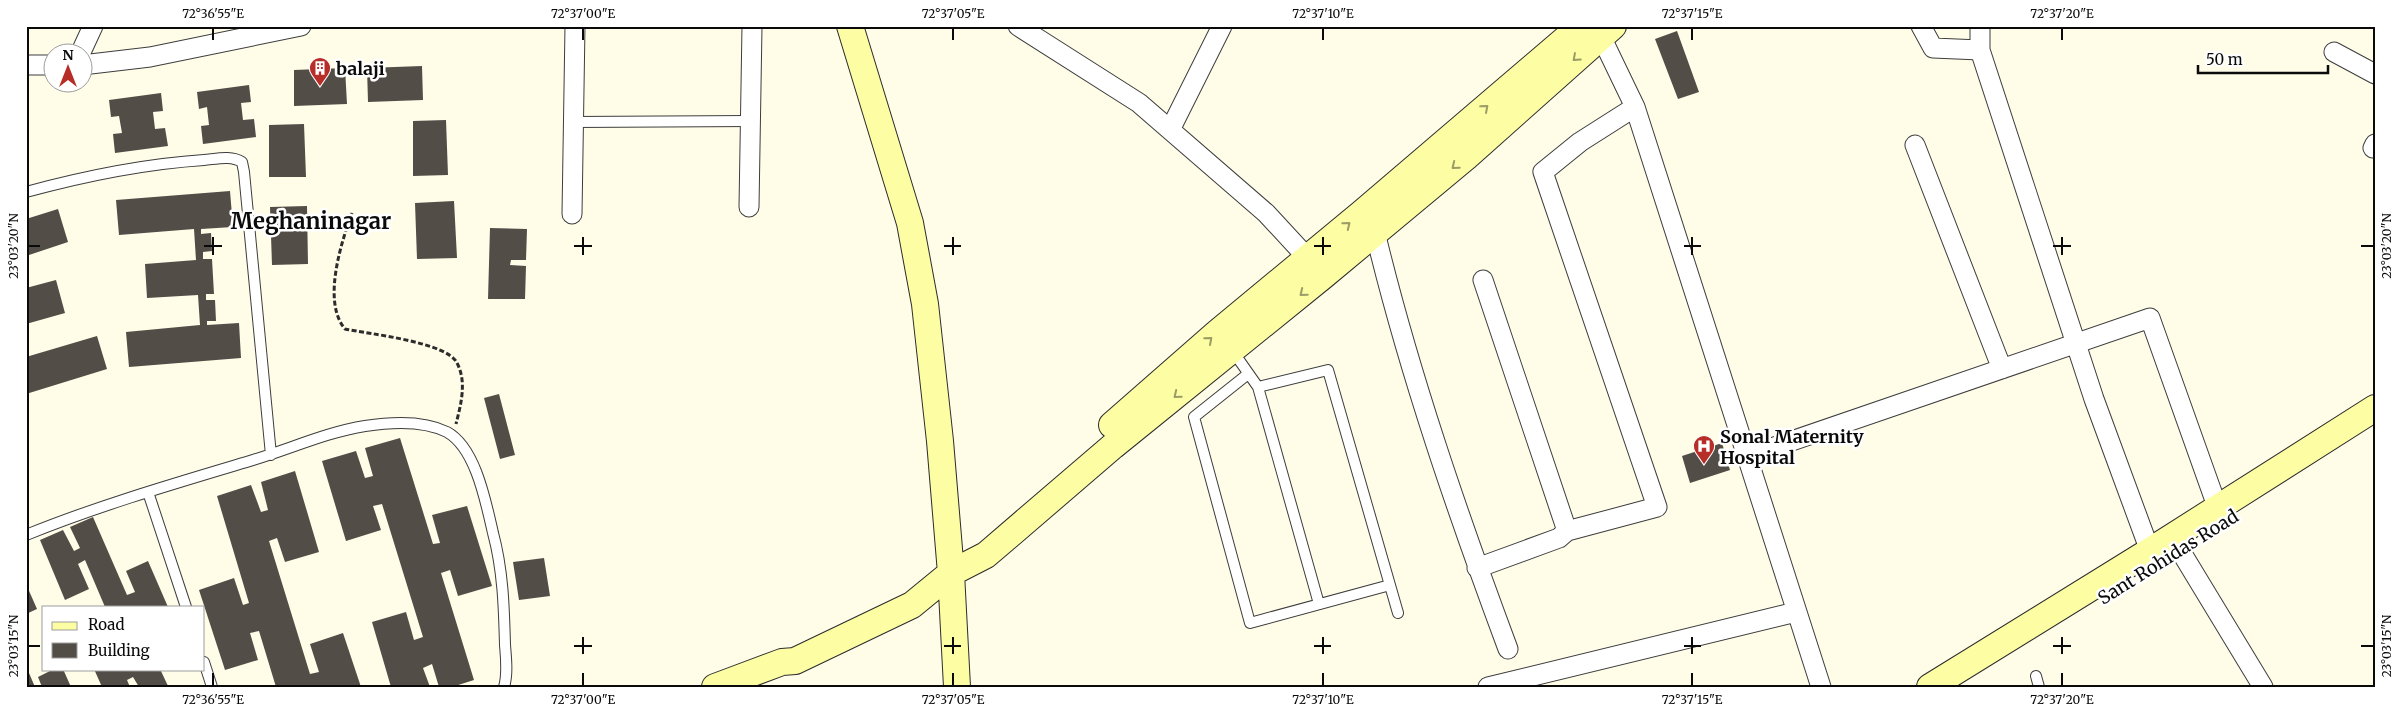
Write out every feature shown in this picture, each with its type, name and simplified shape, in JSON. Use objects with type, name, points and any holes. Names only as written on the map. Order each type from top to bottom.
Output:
[{"type":"street","points":[[86,42],[94,26]]},
{"type":"street","points":[[92,64],[150,57],[301,26]]},
{"type":"street","points":[[572,214],[575,26]]},
{"type":"street","points":[[749,207],[752,26]]},
{"type":"street","points":[[841,26],[901,225],[916,305],[957,687]]},
{"type":"street","points":[[850,26],[910,223],[925,304],[940,440],[944,572],[940,687]]},
{"type":"street","points":[[1018,26],[1140,103],[1266,213],[1316,266]]},
{"type":"street","points":[[1170,130],[1222,26]]},
{"type":"street","points":[[1920,26],[1933,48],[1980,50]]},
{"type":"street","points":[[1980,26],[1980,50],[2076,343],[2150,551]]},
{"type":"street","points":[[1125,425],[1232,350],[1316,266],[1375,232],[1466,157],[1598,28]]},
{"type":"street","points":[[1598,28],[1635,107],[1821,687]]},
{"type":"street","points":[[715,687],[754,680],[782,662],[795,661],[912,605],[944,572],[986,554],[1125,425],[1181,363],[1316,266],[1598,28]]},
{"type":"street","points":[[2334,52],[2375,74]]},
{"type":"street","points":[[26,65],[42,65]]},
{"type":"street","points":[[1477,568],[1559,538],[1567,531],[1657,507],[1543,172],[1580,142],[1635,107]]},
{"type":"street","points":[[1915,145],[2002,369]]},
{"type":"street","points":[[1375,232],[1395,313],[1477,568],[1508,649]]},
{"type":"street","points":[[1483,280],[1567,531]]},
{"type":"street","points":[[1748,456],[2150,318],[2218,509]]},
{"type":"street","points":[[1930,687],[2150,551],[2176,543],[2218,509],[2375,408]]},
{"type":"street","name":"Sant Rohidas Road","points":[[1960,687],[2176,543],[2375,425]]},
{"type":"street","points":[[2176,543],[2262,687]]},
{"type":"street","points":[[1488,687],[1796,612]]},
{"type":"lane","points":[[574,122],[751,122]]},
{"type":"lane","points":[[26,192],[82,177],[143,166],[226,158],[242,162],[271,455]]},
{"type":"lane","points":[[1232,350],[1258,387],[1319,604]]},
{"type":"lane","points":[[1258,387],[1328,370],[1398,613]]},
{"type":"lane","points":[[1248,374],[1194,417],[1250,623],[1390,585]]},
{"type":"lane","points":[[26,535],[81,513],[271,455],[342,431],[388,424],[421,425],[437,428],[453,436],[471,459],[490,517],[498,555],[504,602],[506,668],[504,687]]},
{"type":"lane","points":[[148,492],[186,606]]},
{"type":"lane","points":[[205,665],[212,687]]},
{"type":"lane","points":[[2036,676],[2039,687]]},
{"type":"path","points":[[352,213],[342,240],[336,274],[334,297],[339,322],[345,329],[407,340],[445,351],[457,362],[463,380],[461,404],[453,436]]},
{"type":"building","points":[[1677,31],[1699,92],[1678,99],[1655,39]]},
{"type":"building","points":[[422,66],[423,100],[368,102],[367,68]]},
{"type":"building","name":"balaji","points":[[345,68],[347,104],[294,106],[294,70]]},
{"type":"building","points":[[249,85],[251,102],[241,103],[243,120],[254,119],[256,137],[203,144],[201,126],[209,125],[207,107],[199,109],[197,92]]},
{"type":"building","points":[[161,93],[163,111],[153,112],[155,129],[165,128],[168,146],[115,153],[113,134],[122,133],[119,116],[111,117],[109,100]]},
{"type":"building","points":[[446,120],[448,175],[413,176],[413,121]]},
{"type":"building","points":[[304,124],[306,177],[269,177],[269,125]]},
{"type":"building","points":[[230,191],[233,227],[201,229],[201,234],[211,233],[212,251],[203,252],[203,259],[212,259],[214,294],[206,294],[206,300],[215,300],[216,321],[207,321],[207,325],[239,323],[241,358],[129,367],[126,332],[200,325],[198,295],[147,298],[145,264],[196,260],[194,229],[119,235],[116,200]]},
{"type":"building","points":[[454,201],[457,258],[417,259],[415,203]]},
{"type":"building","points":[[307,206],[308,264],[272,265],[270,207]]},
{"type":"building","points":[[58,209],[68,242],[26,256],[26,219]]},
{"type":"building","points":[[490,228],[527,229],[526,260],[511,260],[510,265],[526,266],[525,299],[488,299]]},
{"type":"building","points":[[56,280],[65,313],[26,324],[26,288]]},
{"type":"building","points":[[97,336],[107,369],[26,394],[26,357]]},
{"type":"building","points":[[499,394],[515,455],[500,459],[484,398]]},
{"type":"building","points":[[400,438],[433,544],[440,543],[432,515],[467,506],[492,586],[458,596],[450,570],[441,573],[474,680],[452,687],[439,687],[432,664],[423,668],[430,687],[391,687],[372,622],[406,612],[414,640],[423,637],[382,504],[373,506],[381,530],[346,541],[322,461],[356,451],[365,478],[373,476],[365,448]]},
{"type":"building","points":[[1722,443],[1730,470],[1690,483],[1682,456]]},
{"type":"building","points":[[295,471],[319,552],[285,562],[277,538],[269,541],[310,674],[319,672],[310,644],[343,633],[361,687],[276,687],[259,631],[250,633],[258,660],[225,670],[199,590],[234,578],[243,605],[249,603],[217,496],[251,485],[261,512],[268,510],[261,482]]},
{"type":"building","points":[[93,517],[127,595],[135,592],[126,571],[148,561],[168,606],[105,606],[85,560],[78,564],[89,589],[65,600],[40,540],[63,530],[74,551],[80,548],[70,527]]},
{"type":"building","points":[[544,558],[550,596],[519,600],[513,562]]},
{"type":"building","points":[[26,584],[37,609],[26,614]]},
{"type":"building","points":[[26,666],[35,687],[26,687]]},
{"type":"building","points":[[52,670],[63,670],[71,687],[42,687],[38,677]]},
{"type":"building","points":[[94,670],[160,670],[168,686],[139,687],[133,677],[127,680],[130,687],[102,687]]},
{"type":"place","name":"balaji","points":[[320,87]]},
{"type":"place","name":"Sonal Maternity Hospital","points":[[1704,465]]},
{"type":"district","name":"Meghaninagar","points":[[311,221]]}]
